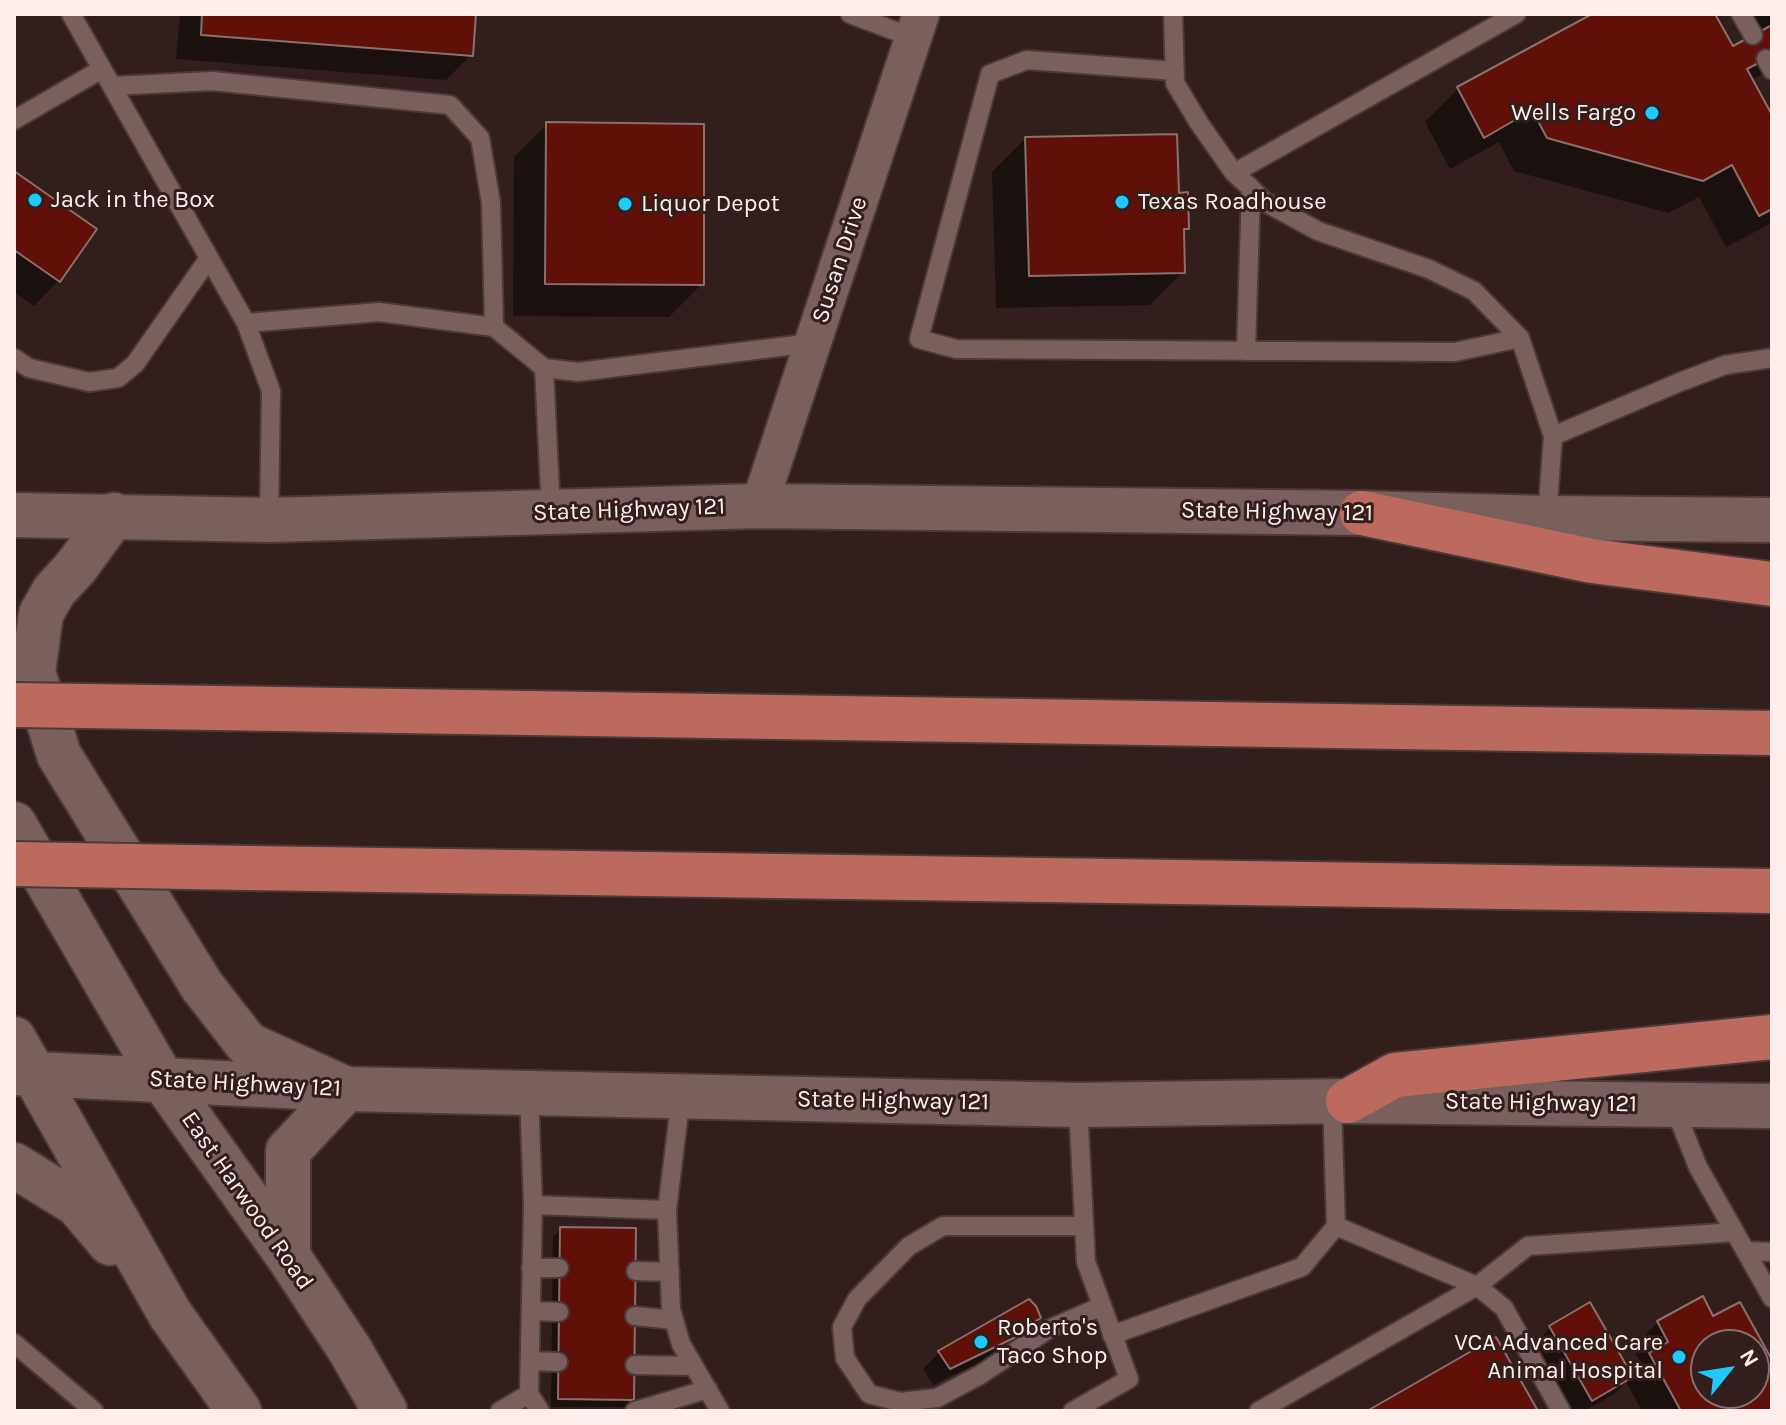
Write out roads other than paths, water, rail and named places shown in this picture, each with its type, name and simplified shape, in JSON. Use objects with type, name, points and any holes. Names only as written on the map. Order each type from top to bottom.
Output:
[{"type":"highway","points":[[1362,513],[1592,561],[1772,584]]},
{"type":"highway","points":[[14,705],[1772,733]]},
{"type":"highway","points":[[14,864],[1772,891]]},
{"type":"highway","points":[[1340,1101],[1395,1075],[1772,1037]]},
{"type":"main road","points":[[14,497],[114,515],[54,591],[41,614],[33,672],[59,755],[202,986],[247,1044],[346,1089],[288,1151],[288,1256]]},
{"type":"main road","name":"State Highway 121","points":[[14,515],[269,520],[759,506],[1772,520]]},
{"type":"main road","name":"East Harwood Road","points":[[14,824],[162,1079],[288,1256],[350,1350],[385,1411]]},
{"type":"main road","name":"State Highway 121","points":[[21,1062],[162,1079],[346,1089],[1078,1105],[1340,1101],[1772,1106]]},
{"type":"main road","points":[[21,1062],[170,1314],[229,1405]]},
{"type":"main road","points":[[14,1165],[77,1204],[170,1314]]},
{"type":"street","name":"Susan Drive","points":[[759,506],[918,26]]},
{"type":"lane","points":[[71,14],[246,323],[271,391],[269,520]]},
{"type":"lane","points":[[850,14],[918,26]]},
{"type":"lane","points":[[1173,14],[1175,83],[1234,173],[1265,202],[1318,231],[1429,269],[1474,291],[1520,338],[1553,436],[1547,518]]},
{"type":"lane","points":[[1234,173],[1516,14]]},
{"type":"lane","points":[[1741,14],[1753,35]]},
{"type":"lane","points":[[1175,71],[1027,60],[990,74],[919,339],[956,349],[1455,352],[1520,338]]},
{"type":"lane","points":[[14,120],[102,69]]},
{"type":"lane","points":[[112,86],[212,81],[450,105],[480,138],[491,203],[494,327]]},
{"type":"lane","points":[[1246,351],[1251,188]]},
{"type":"lane","points":[[14,358],[29,368],[89,382],[118,378],[135,364],[209,258]]},
{"type":"lane","points":[[246,323],[379,312],[494,327],[544,368],[578,372],[812,343]]},
{"type":"lane","points":[[1553,436],[1725,365],[1772,358]]},
{"type":"lane","points":[[544,368],[551,512]]},
{"type":"lane","points":[[529,1093],[533,1205],[529,1394],[540,1411]]},
{"type":"lane","points":[[681,1096],[667,1210],[671,1309],[681,1344],[720,1411]]},
{"type":"lane","points":[[1112,1335],[1302,1267],[1336,1226],[1340,1101]]},
{"type":"lane","points":[[1073,1411],[1129,1379],[1086,1262],[1078,1105]]},
{"type":"lane","points":[[1673,1105],[1698,1167],[1772,1298]]},
{"type":"lane","points":[[533,1205],[667,1210]]},
{"type":"lane","points":[[1084,1226],[943,1226],[909,1246],[857,1299],[842,1327],[845,1358],[869,1394],[900,1402],[937,1398],[980,1375],[1047,1330],[1102,1306]]},
{"type":"lane","points":[[1336,1226],[1477,1286],[1504,1308],[1561,1411]]},
{"type":"lane","points":[[1259,1411],[1477,1286],[1528,1246],[1735,1232]]},
{"type":"lane","points":[[1745,1251],[1772,1252]]},
{"type":"lane","points":[[531,1268],[559,1268]]},
{"type":"lane","points":[[636,1271],[670,1272]]},
{"type":"lane","points":[[531,1311],[559,1312]]},
{"type":"lane","points":[[635,1316],[674,1320]]},
{"type":"lane","points":[[14,1343],[94,1411]]},
{"type":"lane","points":[[530,1361],[558,1362]]},
{"type":"lane","points":[[635,1365],[694,1366]]},
{"type":"lane","points":[[635,1411],[708,1389]]},
{"type":"lane","points":[[500,1411],[529,1394]]},
{"type":"place","name":"Wells Fargo","points":[[1652,113]]},
{"type":"place","name":"Jack in the Box","points":[[35,200]]},
{"type":"place","name":"Texas Roadhouse","points":[[1122,202]]},
{"type":"place","name":"Liquor Depot","points":[[625,204]]},
{"type":"place","name":"Roberto's Taco Shop","points":[[981,1342]]},
{"type":"place","name":"VCA Advanced Care Animal Hospital","points":[[1679,1357]]}]
